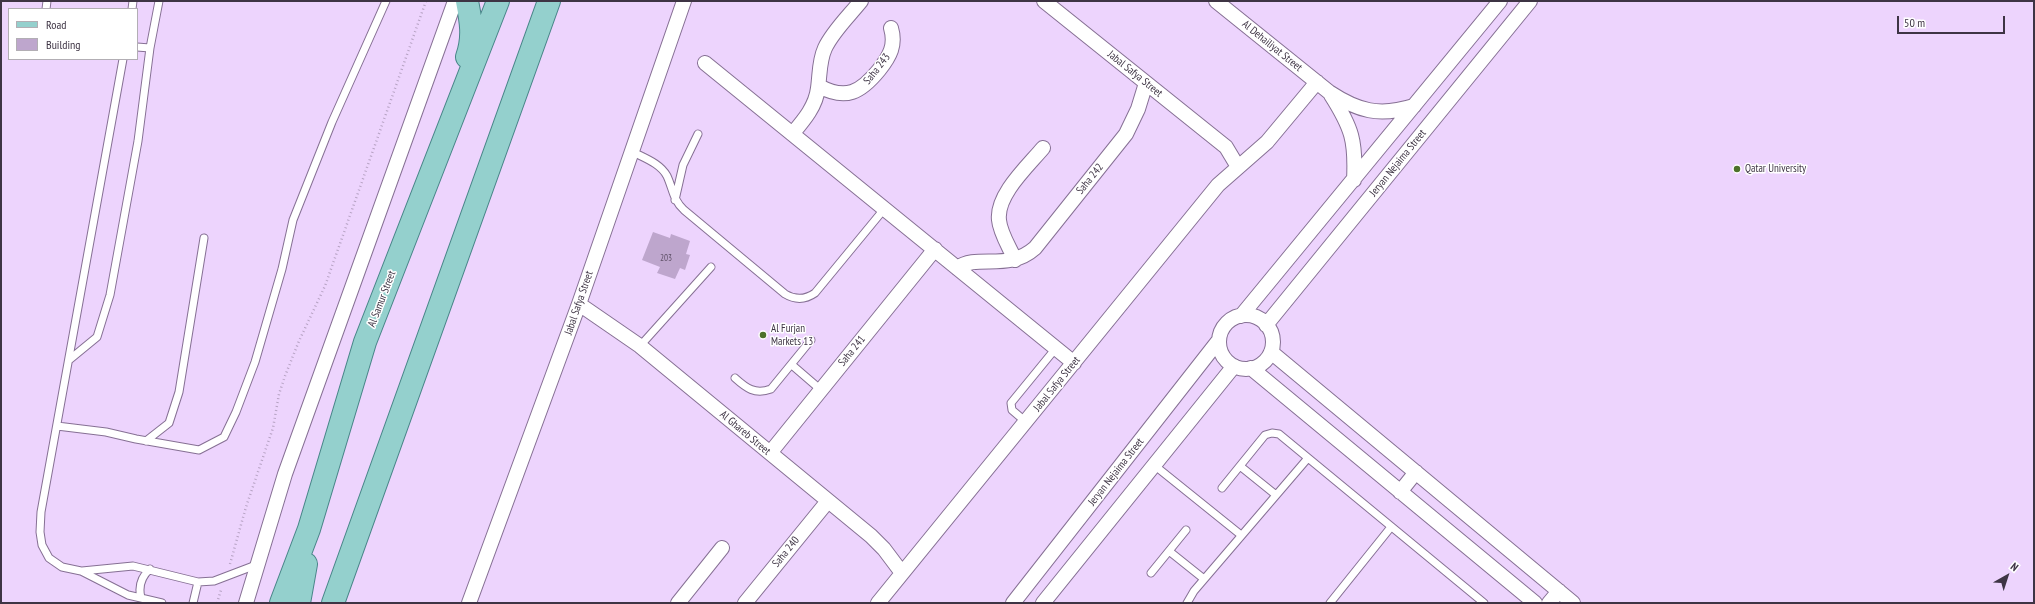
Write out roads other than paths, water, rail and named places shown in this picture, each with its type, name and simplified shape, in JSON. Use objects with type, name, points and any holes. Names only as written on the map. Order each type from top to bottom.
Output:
[{"type":"main road","points":[[419,203],[427,163],[470,48],[472,30],[467,1]]},
{"type":"main road","name":"Al Samur Street","points":[[280,603],[309,529],[365,342],[498,1]]},
{"type":"main road","points":[[333,603],[550,1]]},
{"type":"main road","points":[[299,603],[309,529]]},
{"type":"street","points":[[246,603],[256,565],[285,474],[455,1]]},
{"type":"street","name":"Jabal Safya Street","points":[[469,603],[579,304],[684,1]]},
{"type":"street","points":[[793,133],[811,109],[818,86],[820,63],[825,48],[861,1]]},
{"type":"street","name":"Jabal Safya Street","points":[[1044,1],[1226,147],[1238,167]]},
{"type":"street","name":"Al Dehailiyat Street","points":[[1216,1],[1329,92],[1349,104],[1369,111],[1392,112],[1414,106]]},
{"type":"street","name":"Jeryan Nejaima Street","points":[[1241,316],[1500,1]]},
{"type":"street","name":"Jeryan Nejaima Street","points":[[1266,325],[1530,1]]},
{"type":"street","name":"Saha 243","points":[[818,86],[834,93],[842,94],[854,92],[864,86],[890,55],[894,42],[891,28]]},
{"type":"street","points":[[705,63],[1074,363]]},
{"type":"street","name":"Jabal Safya Street","points":[[878,603],[1218,185],[1267,142],[1317,82]]},
{"type":"street","name":"Saha 242","points":[[957,268],[968,263],[1015,260],[1035,248],[1126,134],[1138,109],[1146,83]]},
{"type":"street","name":"Al Dehailiyat Street","points":[[1329,92],[1346,118],[1352,134],[1355,150],[1354,180]]},
{"type":"street","points":[[1015,260],[1000,226],[1000,205],[1006,192],[1043,148]]},
{"type":"street","name":"Saha 241","points":[[770,453],[935,249]]},
{"type":"street","name":"Al Ghareb Street","points":[[579,304],[640,346],[878,542],[902,573]]},
{"type":"street","points":[[1241,316],[1255,317],[1266,325],[1272,338],[1271,352],[1263,363],[1251,368],[1234,366],[1223,356],[1219,340],[1224,327],[1234,318],[1241,316]]},
{"type":"street","name":"Jeryan Nejaima Street","points":[[1013,603],[1219,340]]},
{"type":"street","points":[[1271,352],[1573,603]]},
{"type":"street","points":[[1043,603],[1234,366]]},
{"type":"street","points":[[1251,368],[1535,603]]},
{"type":"street","points":[[1400,492],[1416,472]]},
{"type":"street","name":"Saha 240","points":[[745,603],[828,501]]},
{"type":"street","points":[[678,603],[722,548]]},
{"type":"street","points":[[1549,603],[1559,592]]},
{"type":"lane","points":[[69,360],[97,337],[110,295],[138,140],[150,48],[159,1]]},
{"type":"lane","points":[[57,426],[106,432],[146,441],[199,450],[224,437],[236,412],[255,362],[282,269],[293,220],[332,122],[386,1]]},
{"type":"lane","points":[[138,46],[150,48]]},
{"type":"lane","points":[[123,60],[57,426],[40,532],[42,545],[49,558],[62,567],[81,571],[128,595],[162,603]]},
{"type":"lane","points":[[675,200],[683,166],[698,134]]},
{"type":"lane","points":[[631,151],[656,164],[662,169],[667,176],[675,200],[684,210],[785,294],[797,298],[810,297],[815,293],[885,208]]},
{"type":"lane","points":[[146,441],[169,423],[179,392],[204,238]]},
{"type":"lane","points":[[640,346],[711,267]]},
{"type":"lane","points":[[735,378],[750,390],[760,392],[766,391],[775,386],[811,340]]},
{"type":"lane","points":[[1026,422],[1012,410],[1011,403],[1056,348]]},
{"type":"lane","points":[[792,365],[821,390]]},
{"type":"lane","points":[[1222,488],[1262,438],[1272,433],[1279,434],[1484,603]]},
{"type":"lane","points":[[1187,603],[1190,596],[1204,579],[1308,458]]},
{"type":"lane","points":[[1154,465],[1241,535]]},
{"type":"lane","points":[[1240,466],[1276,495]]},
{"type":"lane","points":[[1330,603],[1391,527]]},
{"type":"lane","points":[[1151,574],[1186,530]]},
{"type":"lane","points":[[1170,551],[1204,579]]},
{"type":"lane","points":[[81,571],[133,566],[198,582],[214,581],[256,565]]},
{"type":"lane","points":[[141,598],[140,591],[142,579],[150,569]]},
{"type":"lane","points":[[193,603],[198,582]]},
{"type":"place","name":"Qatar University","points":[[1737,169]]},
{"type":"place","name":"Al Furjan Markets 13","points":[[763,335]]}]
